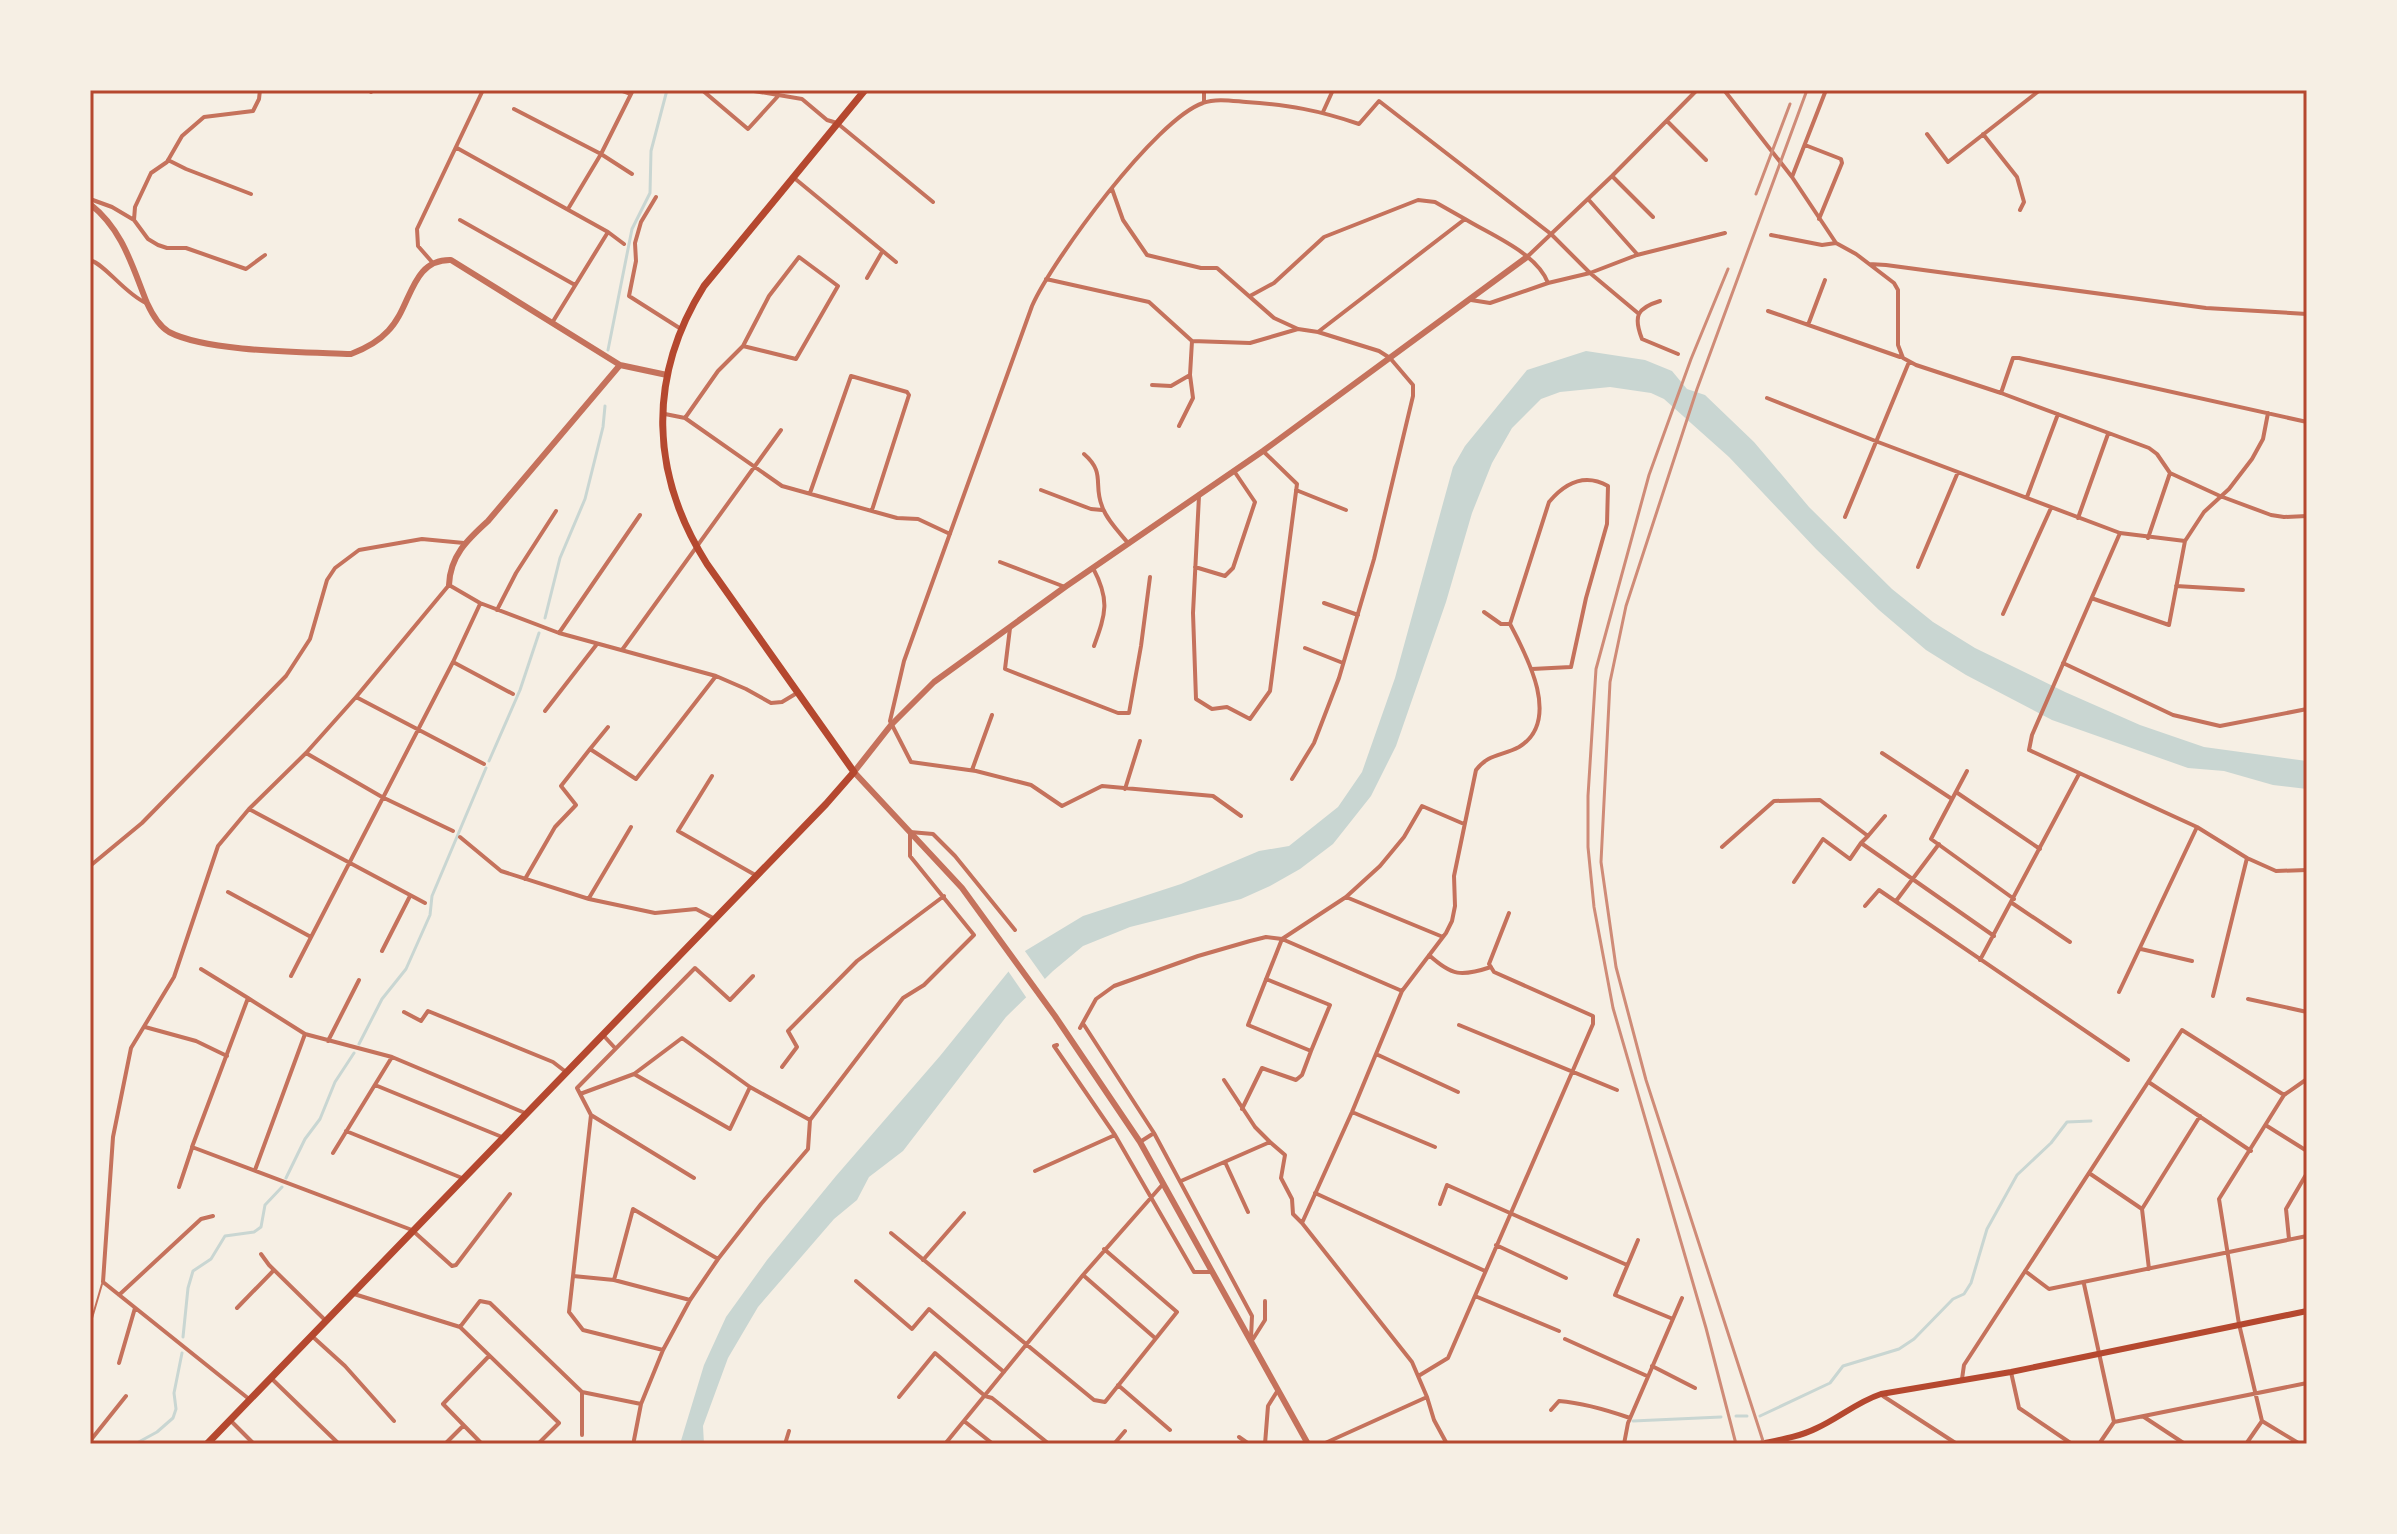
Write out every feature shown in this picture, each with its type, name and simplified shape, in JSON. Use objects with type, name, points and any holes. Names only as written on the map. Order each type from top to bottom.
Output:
[{"type":"main road","points":[[207,1444],[854,772],[696,547],[668,477],[662,414],[667,375],[681,329],[692,306],[713,274],[865,90]]},
{"type":"main road","points":[[1760,1444],[1784,1442],[1818,1428],[1862,1400],[1881,1394],[2011,1372],[2307,1311]]},
{"type":"street","points":[[134,220],[135,207],[151,173],[168,160],[182,136],[204,117],[253,111],[260,90]]},
{"type":"street","points":[[432,262],[418,246],[417,229],[483,90]]},
{"type":"street","points":[[568,209],[601,154],[632,92],[620,90]]},
{"type":"street","points":[[702,90],[748,129],[779,95]]},
{"type":"street","points":[[748,90],[802,99],[827,120],[837,123],[933,202]]},
{"type":"street","points":[[1204,90],[1204,102]]},
{"type":"street","points":[[1323,112],[1333,90]]},
{"type":"street","points":[[1308,1444],[1140,1142],[962,888],[854,772],[891,725],[934,682],[1065,587],[1263,451],[1527,257],[1697,90]]},
{"type":"street","points":[[1724,90],[1792,177],[1836,243],[1894,283],[1898,290],[1898,345],[1903,358]]},
{"type":"street","points":[[1792,177],[1826,90]]},
{"type":"street","points":[[1927,134],[1948,162],[2040,90]]},
{"type":"street","points":[[1241,816],[1213,796],[1102,786],[1062,806],[1031,785],[972,770],[911,762],[891,725],[891,711],[904,661],[1029,312],[1046,279],[1079,230],[1169,125],[1204,102],[1295,105],[1359,124],[1379,101],[1551,234],[1590,273],[1639,314]]},
{"type":"street","points":[[514,109],[601,154],[632,174]]},
{"type":"street","points":[[1667,121],[1706,160]]},
{"type":"street","points":[[1983,134],[2017,177],[2024,202],[2020,210]]},
{"type":"street","points":[[1805,145],[1841,159],[1842,163],[1819,219]]},
{"type":"street","points":[[457,148],[568,209],[624,244]]},
{"type":"street","points":[[168,160],[251,194]]},
{"type":"street","points":[[1612,176],[1653,217]]},
{"type":"street","points":[[793,177],[896,262]]},
{"type":"street","points":[[1112,189],[1123,220],[1147,255],[1186,265],[1217,268],[1274,318],[1298,329],[1379,351],[1390,358],[1413,385],[1413,396],[1358,615],[1314,743],[1292,779]]},
{"type":"street","points":[[656,197],[641,222],[635,243],[636,261],[629,296],[681,329]]},
{"type":"street","points":[[1588,199],[1637,255]]},
{"type":"street","points":[[1250,296],[1274,283],[1324,237],[1418,200],[1435,202],[1527,257],[1545,275],[1548,283]]},
{"type":"street","points":[[90,202],[112,207],[134,220],[148,239],[167,248],[186,248],[246,269],[265,255]]},
{"type":"street","points":[[90,202],[119,236],[155,318],[169,331],[193,340],[220,345],[351,354],[368,347],[389,331],[422,271],[432,262],[451,260],[620,365],[667,375]]},
{"type":"street","points":[[1318,332],[1465,219]]},
{"type":"street","points":[[460,220],[575,285]]},
{"type":"street","points":[[552,323],[608,232]]},
{"type":"street","points":[[1469,300],[1490,303],[1548,283],[1590,273],[1637,255],[1725,233]]},
{"type":"street","points":[[1771,235],[1822,245],[1836,243]]},
{"type":"street","points":[[867,278],[882,251]]},
{"type":"street","points":[[685,418],[718,371],[743,346],[769,296],[799,257],[838,286],[796,359],[743,346]]},
{"type":"street","points":[[90,260],[98,263],[119,286],[148,304]]},
{"type":"street","points":[[1868,264],[2206,308],[2307,314]]},
{"type":"street","points":[[1046,279],[1149,302],[1192,341],[1250,343],[1298,329]]},
{"type":"street","points":[[1808,325],[1825,280]]},
{"type":"street","points":[[1660,301],[1646,305],[1639,314],[1637,325],[1642,339],[1678,354]]},
{"type":"street","points":[[1768,311],[2149,448],[2170,473],[2220,496],[2271,515],[2307,516]]},
{"type":"street","points":[[1179,426],[1193,398],[1190,375],[1192,341]]},
{"type":"street","points":[[2001,393],[2013,358],[2019,358],[2307,422]]},
{"type":"street","points":[[1845,517],[1909,362]]},
{"type":"street","points":[[249,1399],[103,1282],[116,1117],[131,1048],[174,977],[218,846],[356,697],[449,585],[455,556],[464,543],[488,521],[620,365]]},
{"type":"street","points":[[1152,385],[1171,386],[1190,375]]},
{"type":"street","points":[[810,493],[851,376],[909,395],[872,510]]},
{"type":"street","points":[[1767,398],[2120,533],[2185,541]]},
{"type":"street","points":[[2093,599],[2169,625],[2185,541],[2204,512],[2229,489],[2252,459],[2263,439],[2268,413]]},
{"type":"street","points":[[662,414],[685,418],[782,486],[897,518],[918,519],[951,534]]},
{"type":"street","points":[[2027,497],[2058,414]]},
{"type":"street","points":[[622,650],[781,430]]},
{"type":"street","points":[[2078,518],[2108,434]]},
{"type":"street","points":[[1199,495],[1193,613],[1196,699],[1212,709],[1227,707],[1250,719],[1270,691],[1297,484],[1263,451]]},
{"type":"street","points":[[1084,454],[1100,476],[1098,494],[1102,510],[1129,545]]},
{"type":"street","points":[[1195,567],[1225,576],[1233,568],[1255,502],[1234,471]]},
{"type":"street","points":[[1918,567],[1958,472]]},
{"type":"street","points":[[2148,538],[2170,473]]},
{"type":"street","points":[[1302,1223],[1402,991],[1452,921],[1454,876],[1473,780],[1483,760],[1525,743],[1539,725],[1539,705],[1532,669],[1510,624],[1549,502],[1561,488],[1574,482],[1600,481],[1608,486],[1607,524],[1571,667],[1532,669]]},
{"type":"street","points":[[1041,490],[1091,509],[1102,510]]},
{"type":"street","points":[[1296,490],[1346,510]]},
{"type":"street","points":[[2003,614],[2051,508]]},
{"type":"street","points":[[497,610],[516,573],[556,511]]},
{"type":"street","points":[[559,633],[640,515]]},
{"type":"street","points":[[2120,533],[2032,735],[2029,750],[2197,827],[2247,858],[2276,871],[2307,870]]},
{"type":"street","points":[[90,866],[142,823],[286,676],[310,639],[327,580],[335,568],[359,550],[422,539],[464,543]]},
{"type":"street","points":[[1000,562],[1065,587]]},
{"type":"street","points":[[1093,568],[1107,603],[1094,646]]},
{"type":"street","points":[[1010,626],[1005,669],[1118,713],[1129,713],[1150,577]]},
{"type":"street","points":[[449,585],[480,603],[559,633],[716,676],[771,703],[782,702],[797,693]]},
{"type":"street","points":[[2176,586],[2243,590]]},
{"type":"street","points":[[291,976],[453,662],[480,603]]},
{"type":"street","points":[[1324,603],[1358,615]]},
{"type":"street","points":[[1484,612],[1501,624],[1510,624]]},
{"type":"street","points":[[545,711],[597,644]]},
{"type":"street","points":[[1305,648],[1343,663]]},
{"type":"street","points":[[453,662],[513,694]]},
{"type":"street","points":[[2063,663],[2173,715],[2220,726],[2307,709]]},
{"type":"street","points":[[590,749],[636,779],[716,676]]},
{"type":"street","points":[[356,697],[484,764]]},
{"type":"street","points":[[972,770],[992,715]]},
{"type":"street","points":[[525,879],[555,827],[576,805],[561,786],[608,727]]},
{"type":"street","points":[[1125,789],[1140,741]]},
{"type":"street","points":[[306,753],[382,797],[453,831]]},
{"type":"street","points":[[1882,753],[1952,799]]},
{"type":"street","points":[[1967,771],[1931,839],[2070,942]]},
{"type":"street","points":[[1980,960],[2079,774]]},
{"type":"street","points":[[712,776],[678,831],[757,876]]},
{"type":"street","points":[[1955,792],[2040,849]]},
{"type":"street","points":[[1722,847],[1774,801],[1820,800],[1868,836]]},
{"type":"street","points":[[1311,1051],[1248,1025],[1282,939],[1346,897],[1380,866],[1404,837],[1422,806],[1464,824]]},
{"type":"street","points":[[249,809],[425,903]]},
{"type":"street","points":[[1794,882],[1823,839],[1850,859],[1885,816]]},
{"type":"street","points":[[589,899],[631,827]]},
{"type":"street","points":[[2119,992],[2197,827]]},
{"type":"street","points":[[634,1440],[641,1404],[663,1350],[690,1300],[718,1259],[808,1149],[810,1120],[903,998],[924,985],[974,935],[910,856],[910,832]]},
{"type":"street","points":[[910,832],[933,834],[955,856],[1015,930]]},
{"type":"street","points":[[460,837],[501,871],[525,879],[589,899],[655,913],[696,909],[715,919]]},
{"type":"street","points":[[1861,843],[1994,936]]},
{"type":"street","points":[[1896,901],[1939,844]]},
{"type":"street","points":[[2213,996],[2247,858]]},
{"type":"street","points":[[1865,906],[1879,890],[2128,1060]]},
{"type":"street","points":[[228,892],[311,937]]},
{"type":"street","points":[[382,951],[410,896]]},
{"type":"street","points":[[782,1067],[797,1047],[788,1031],[857,961],[944,896]]},
{"type":"street","points":[[1346,897],[1443,937]]},
{"type":"street","points":[[1420,1375],[1448,1358],[1593,1024],[1593,1016],[1494,972],[1489,964],[1509,913]]},
{"type":"street","points":[[1251,1340],[1252,1316],[1181,1181],[1154,1133],[1082,1026],[1096,999],[1114,986],[1198,956],[1266,937],[1282,939],[1402,991]]},
{"type":"street","points":[[2141,949],[2192,961]]},
{"type":"street","points":[[1429,955],[1453,974],[1469,974],[1491,967]]},
{"type":"street","points":[[694,1178],[591,1115],[577,1088],[695,968],[730,1000],[753,976]]},
{"type":"street","points":[[201,969],[305,1034],[392,1057],[525,1113]]},
{"type":"street","points":[[1242,1109],[1262,1068],[1296,1080],[1302,1075],[1330,1005],[1266,979]]},
{"type":"street","points":[[328,1041],[359,980]]},
{"type":"street","points":[[179,1187],[248,998]]},
{"type":"street","points":[[2248,999],[2307,1012]]},
{"type":"street","points":[[404,1012],[421,1021],[428,1011],[553,1062],[566,1072]]},
{"type":"street","points":[[1459,1025],[1617,1090]]},
{"type":"street","points":[[145,1027],[196,1041],[227,1056]]},
{"type":"street","points":[[1962,1379],[1964,1365],[2182,1030],[2284,1095]]},
{"type":"street","points":[[255,1170],[305,1034]]},
{"type":"street","points":[[603,1035],[616,1048]]},
{"type":"street","points":[[580,1094],[634,1074],[682,1038],[750,1087],[810,1120]]},
{"type":"street","points":[[1057,1045],[1054,1046],[1115,1135],[1194,1272],[1212,1272]]},
{"type":"street","points":[[1376,1054],[1458,1092]]},
{"type":"street","points":[[333,1153],[392,1057]]},
{"type":"street","points":[[634,1074],[730,1129],[750,1087]]},
{"type":"street","points":[[2300,1444],[2262,1421],[2239,1324],[2219,1199],[2284,1095],[2307,1079]]},
{"type":"street","points":[[1224,1080],[1242,1109],[1285,1155],[1281,1178],[1292,1199],[1293,1214],[1333,1259],[1420,1375],[1434,1420],[1447,1444]]},
{"type":"street","points":[[2149,1083],[2251,1151]]},
{"type":"street","points":[[375,1085],[502,1137]]},
{"type":"street","points":[[1352,1112],[1435,1147]]},
{"type":"street","points":[[591,1115],[569,1312],[583,1330],[663,1350]]},
{"type":"street","points":[[2149,1269],[2142,1209],[2200,1116]]},
{"type":"street","points":[[2267,1126],[2307,1151]]},
{"type":"street","points":[[346,1131],[462,1178]]},
{"type":"street","points":[[1140,1142],[1154,1133]]},
{"type":"street","points":[[1035,1171],[1115,1135]]},
{"type":"street","points":[[1181,1181],[1270,1142]]},
{"type":"street","points":[[192,1147],[412,1230],[452,1266],[456,1265],[510,1194]]},
{"type":"street","points":[[1225,1162],[1248,1212]]},
{"type":"street","points":[[2089,1173],[2142,1209]]},
{"type":"street","points":[[2289,1239],[2286,1209],[2307,1173]]},
{"type":"street","points":[[945,1444],[1104,1249],[1163,1184]]},
{"type":"street","points":[[1440,1204],[1447,1185],[1627,1265]]},
{"type":"street","points":[[1315,1193],[1485,1271]]},
{"type":"street","points":[[614,1280],[633,1209],[718,1259]]},
{"type":"street","points":[[923,1260],[964,1213]]},
{"type":"street","points":[[119,1295],[201,1219],[213,1216]]},
{"type":"street","points":[[891,1233],[1094,1400],[1105,1402],[1177,1312],[1104,1249]]},
{"type":"street","points":[[2025,1271],[2049,1289],[2307,1236]]},
{"type":"street","points":[[1638,1240],[1615,1295],[1673,1319]]},
{"type":"street","points":[[1496,1245],[1566,1278]]},
{"type":"street","points":[[261,1254],[325,1320]]},
{"type":"street","points":[[237,1308],[274,1270]]},
{"type":"street","points":[[1083,1275],[1155,1338]]},
{"type":"street","points":[[573,1276],[614,1280],[690,1300]]},
{"type":"street","points":[[856,1281],[912,1329],[929,1309],[1004,1372]]},
{"type":"street","points":[[2083,1283],[2114,1422]]},
{"type":"street","points":[[352,1293],[460,1327],[559,1423],[538,1444]]},
{"type":"street","points":[[1475,1296],[1559,1331]]},
{"type":"street","points":[[1624,1444],[1630,1418],[1682,1298]]},
{"type":"street","points":[[460,1327],[480,1301],[490,1303],[582,1392],[641,1404]]},
{"type":"street","points":[[1251,1340],[1265,1320],[1265,1301]]},
{"type":"street","points":[[119,1363],[135,1308]]},
{"type":"street","points":[[311,1335],[345,1366],[394,1421]]},
{"type":"street","points":[[1565,1339],[1648,1376]]},
{"type":"street","points":[[899,1397],[935,1353],[985,1396],[992,1398],[1049,1444]]},
{"type":"street","points":[[482,1444],[443,1404],[489,1355]]},
{"type":"street","points":[[1652,1366],[1695,1388]]},
{"type":"street","points":[[2011,1372],[2019,1408],[2072,1444]]},
{"type":"street","points":[[270,1377],[339,1444]]},
{"type":"street","points":[[2099,1444],[2114,1422],[2307,1383]]},
{"type":"street","points":[[1118,1385],[1170,1430]]},
{"type":"street","points":[[1265,1444],[1268,1406],[1278,1390]]},
{"type":"street","points":[[582,1392],[582,1435]]},
{"type":"street","points":[[1881,1394],[1955,1443]]},
{"type":"street","points":[[90,1441],[126,1396]]},
{"type":"street","points":[[1323,1444],[1427,1397]]},
{"type":"street","points":[[1551,1410],[1559,1401],[1574,1402],[1630,1418]]},
{"type":"street","points":[[2143,1416],[2185,1444]]},
{"type":"street","points":[[230,1420],[254,1444]]},
{"type":"street","points":[[964,1421],[993,1444]]},
{"type":"street","points":[[2246,1444],[2262,1421]]},
{"type":"street","points":[[445,1444],[464,1425]]},
{"type":"street","points":[[785,1444],[789,1431]]},
{"type":"street","points":[[1114,1444],[1125,1431]]},
{"type":"street","points":[[1239,1437],[1249,1444]]},
{"type":"street","points":[[1570,1444],[1601,1444]]},
{"type":"lane","points":[[90,1325],[103,1282]]},
{"type":"shaded area","points":[[1586,351],[1645,360],[1672,371],[1687,389],[1705,395],[1754,442],[1809,507],[1892,589],[1933,622],[1975,648],[2140,725],[2204,747],[2307,761],[2307,789],[2273,785],[2224,771],[2188,768],[2052,720],[1966,675],[1926,650],[1879,610],[1729,457],[1664,399],[1651,393],[1610,387],[1560,392],[1541,399],[1512,428],[1492,463],[1472,513],[1446,602],[1396,746],[1371,796],[1333,844],[1300,869],[1270,886],[1241,899],[1130,927],[1083,946],[1053,971],[1006,1017],[903,1151],[869,1177],[857,1200],[834,1219],[758,1307],[728,1358],[703,1426],[704,1444],[680,1444],[704,1365],[726,1317],[767,1260],[1025,951],[1083,916],[1181,884],[1259,851],[1289,846],[1338,807],[1362,772],[1395,678],[1453,467],[1465,446],[1527,370]]},
{"type":"pier","points":[[1022,947],[1047,982],[1028,1000],[1006,968]]},
{"type":"waterway","points":[[608,350],[632,229],[650,193],[651,151],[667,90]]},
{"type":"waterway","points":[[545,618],[560,558],[585,499],[603,427],[605,406]]},
{"type":"waterway","points":[[489,761],[520,690],[539,633]]},
{"type":"waterway","points":[[359,1044],[382,999],[406,969],[430,915],[432,896],[486,768]]},
{"type":"waterway","points":[[286,1178],[305,1139],[320,1119],[335,1082],[354,1053]]},
{"type":"waterway","points":[[1760,1416],[1830,1383],[1843,1366],[1899,1349],[1914,1339],[1953,1299],[1964,1294],[1971,1283],[1987,1229],[2017,1175],[2051,1143],[2067,1122],[2091,1121]]},
{"type":"waterway","points":[[183,1337],[193,1271],[211,1259],[225,1236],[254,1232],[261,1227],[265,1205],[282,1187]]},
{"type":"waterway","points":[[135,1444],[157,1432],[173,1418],[176,1409],[174,1393],[182,1353]]},
{"type":"waterway","points":[[1736,1416],[1747,1416]]},
{"type":"waterway","points":[[1633,1421],[1721,1417]]},
{"type":"railway","points":[[1764,1444],[1646,1080],[1616,967],[1601,862],[1610,682],[1626,606],[1697,389],[1807,90]]},
{"type":"railway","points":[[1756,194],[1790,104]]},
{"type":"railway","points":[[1728,269],[1649,475],[1596,669],[1588,847],[1594,907],[1613,1008],[1706,1328],[1736,1444]]}]
